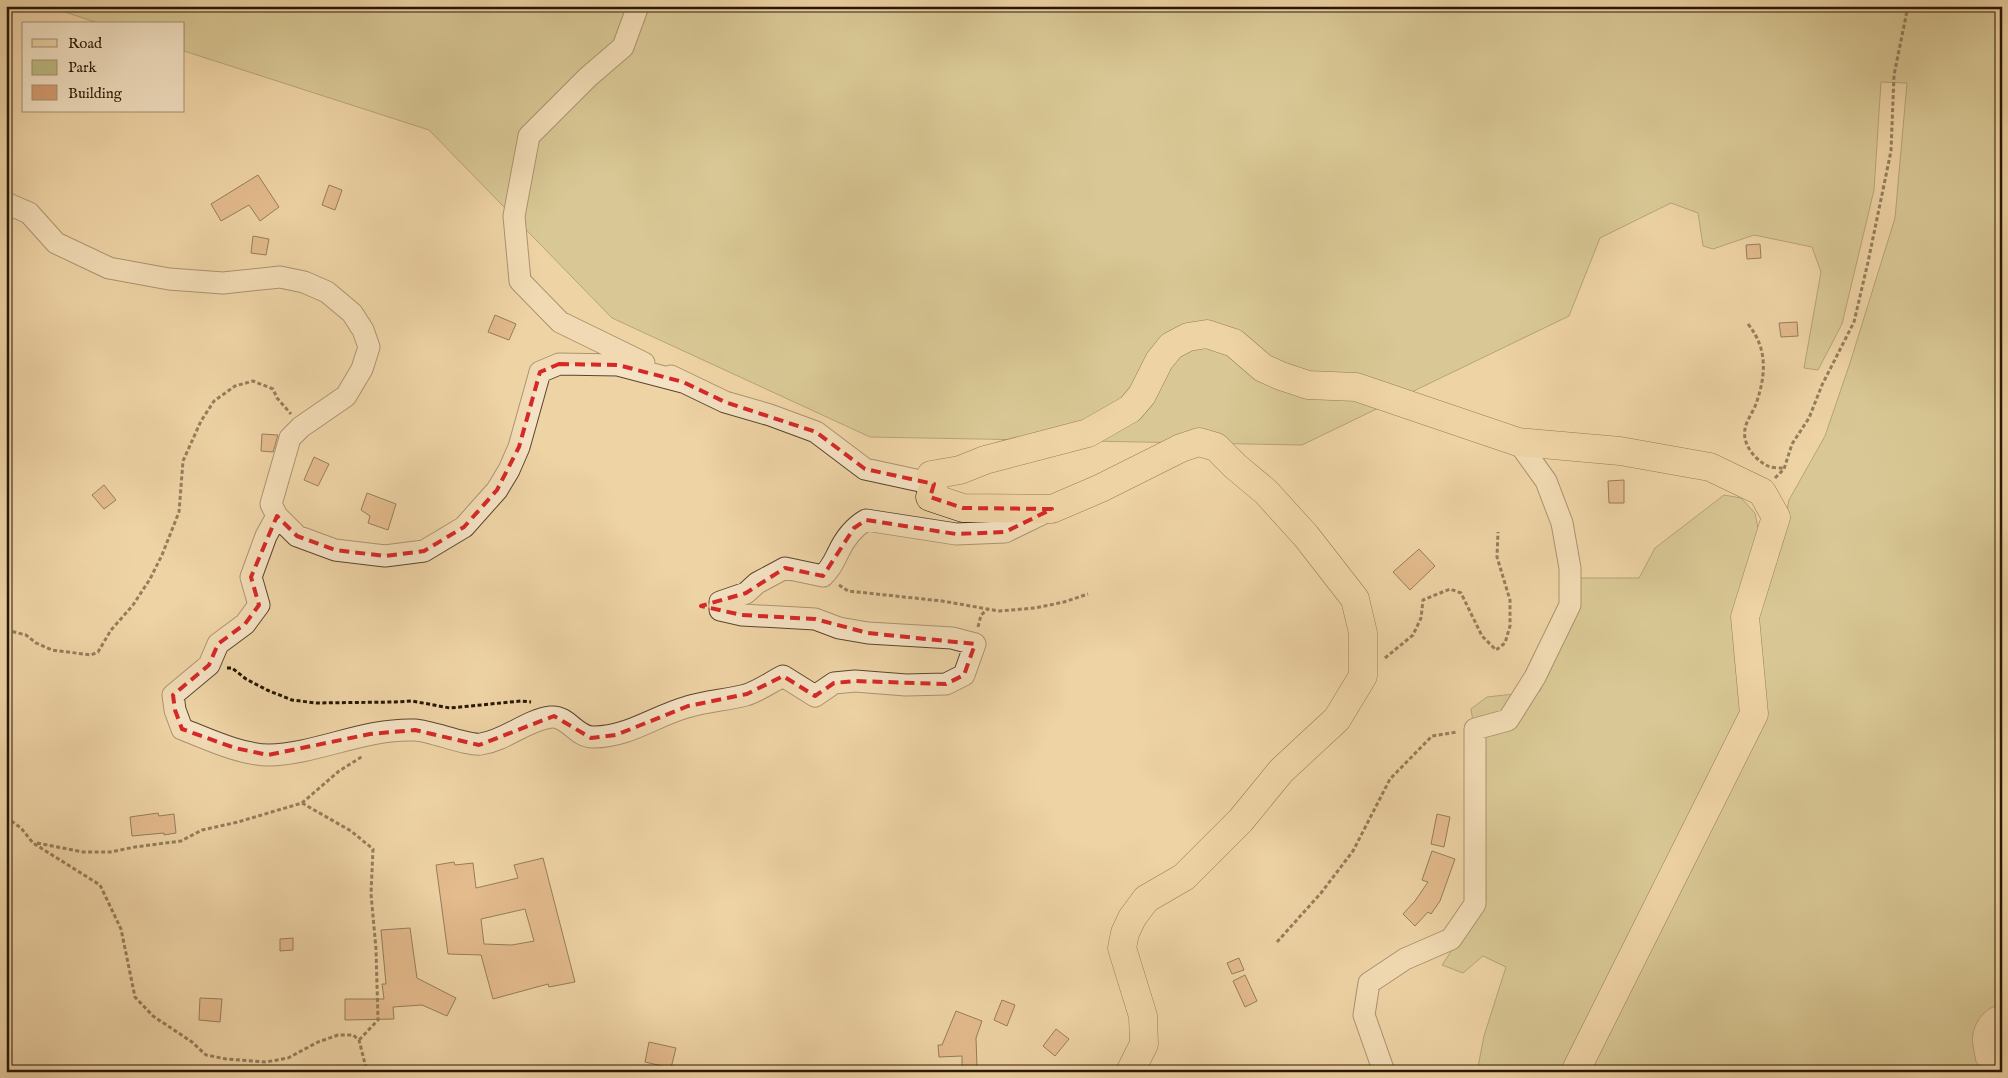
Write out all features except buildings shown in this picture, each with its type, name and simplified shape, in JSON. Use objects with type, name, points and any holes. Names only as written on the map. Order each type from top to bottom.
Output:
[{"type":"main road","points":[[1130,1072],[1144,1044],[1143,1016],[1122,948],[1125,933],[1132,918],[1146,900],[1184,877],[1241,820],[1282,771],[1337,719],[1363,676],[1363,632],[1355,599],[1306,536],[1266,492],[1216,447],[1199,442],[1180,448],[1101,488],[1052,509],[963,508],[930,497],[934,484],[931,475],[960,470],[985,460],[1088,433],[1130,409],[1142,395],[1159,361],[1171,346],[1188,337],[1207,334],[1234,343],[1263,368],[1280,376],[1308,385],[1356,386],[1518,442],[1620,451],[1710,467],[1762,492],[1776,517],[1745,617],[1754,714],[1575,1072]]},
{"type":"street","points":[[638,6],[622,47],[588,76],[529,136],[514,216],[520,281],[560,322],[725,402],[816,432],[865,469],[934,484]]},
{"type":"street","points":[[6,204],[30,213],[56,243],[110,268],[168,279],[223,283],[280,277],[304,282],[327,292],[352,313],[363,330],[369,347],[362,370],[346,396],[301,427],[290,438],[271,504],[277,516],[296,536],[335,550],[385,556],[424,551],[464,527],[501,483],[509,470],[540,372],[559,364],[618,365],[683,382]]},
{"type":"street","points":[[1384,1072],[1364,1015],[1369,983],[1405,959],[1451,939],[1475,904],[1475,729],[1508,720],[1535,677],[1570,605],[1570,568],[1562,522],[1546,481],[1518,442]]},
{"type":"street","points":[[277,516],[266,536],[251,577],[259,605],[245,624],[218,644],[209,665],[173,695],[175,710],[182,730],[235,748],[268,755],[293,752],[370,734],[415,730],[479,745],[502,739],[542,718],[554,716],[564,720],[575,730],[591,738],[616,735],[688,706],[747,694],[783,676],[814,696],[834,683],[855,681],[906,685],[946,684],[964,675],[975,644],[952,638],[839,628],[815,619],[742,615],[720,610],[720,602],[746,593],[758,582],[785,568],[823,576],[833,567],[838,552],[854,528],[866,520],[956,534],[1005,532],[1052,509]]},
{"type":"path","points":[[1762,492],[1784,468],[1792,444],[1809,418],[1822,385],[1854,322],[1891,151],[1894,74],[1908,6]]},
{"type":"path","points":[[1748,324],[1758,336],[1763,354],[1764,370],[1756,403],[1744,430],[1748,449],[1768,466],[1784,468]]},
{"type":"path","points":[[6,630],[26,635],[36,643],[52,650],[91,655],[98,652],[111,630],[133,604],[154,571],[179,512],[183,462],[200,421],[214,401],[227,390],[253,381],[273,389],[277,398],[301,427]]},
{"type":"path","points":[[1363,676],[1414,635],[1421,618],[1423,600],[1450,589],[1461,593],[1482,636],[1496,650],[1505,643],[1510,626],[1510,600],[1497,557],[1498,532]]},
{"type":"path","points":[[823,576],[848,591],[942,601],[999,611],[1035,608],[1064,602],[1088,594]]},
{"type":"path","points":[[209,665],[232,668],[246,679],[292,700],[316,703],[412,701],[450,708],[521,701],[541,703],[554,716]]},
{"type":"path","points":[[1277,942],[1321,893],[1353,851],[1390,779],[1432,736],[1475,729]]},
{"type":"path","points":[[33,842],[83,852],[110,852],[135,847],[182,842],[202,830],[238,822],[302,803],[339,771],[364,755]]},
{"type":"path","points":[[302,803],[351,831],[373,849],[371,894],[376,950],[378,1020],[359,1040]]},
{"type":"path","points":[[6,817],[21,828],[33,842],[100,885],[121,929],[134,998],[153,1016],[192,1042],[206,1055],[226,1059],[266,1062],[288,1058],[338,1034],[354,1035],[359,1040],[368,1072]]},
{"type":"highlighted area","points":[[559,364],[618,365],[683,382],[725,402],[816,432],[865,469],[934,484],[930,497],[963,508],[1052,509],[1005,532],[956,534],[866,520],[854,528],[823,576],[785,568],[746,593],[701,606],[742,615],[815,619],[868,633],[975,644],[964,675],[946,684],[855,681],[834,683],[815,696],[783,676],[747,694],[688,706],[616,735],[591,738],[554,716],[479,745],[415,730],[370,734],[268,755],[235,748],[182,729],[175,710],[173,695],[209,665],[218,644],[245,624],[259,605],[251,577],[277,516],[297,536],[335,550],[385,556],[424,551],[464,527],[497,490],[519,447],[540,372]]},
{"type":"green space","points":[[47,6],[2002,6],[2002,1005],[1987,1010],[1983,1014],[1976,1024],[1973,1037],[1976,1062],[1987,1072],[1477,1072],[1484,1036],[1506,967],[1483,956],[1463,973],[1442,965],[1486,899],[1484,794],[1471,709],[1487,697],[1540,691],[1581,578],[1639,578],[1655,548],[1724,495],[1741,498],[1755,513],[1761,543],[1779,547],[1789,500],[1825,436],[1895,218],[1907,83],[1881,82],[1874,190],[1842,324],[1818,370],[1804,368],[1821,272],[1812,247],[1754,235],[1713,249],[1703,246],[1698,213],[1671,203],[1600,238],[1569,316],[1302,445],[870,437],[612,318],[429,130],[185,51],[185,22],[95,22]]}]
